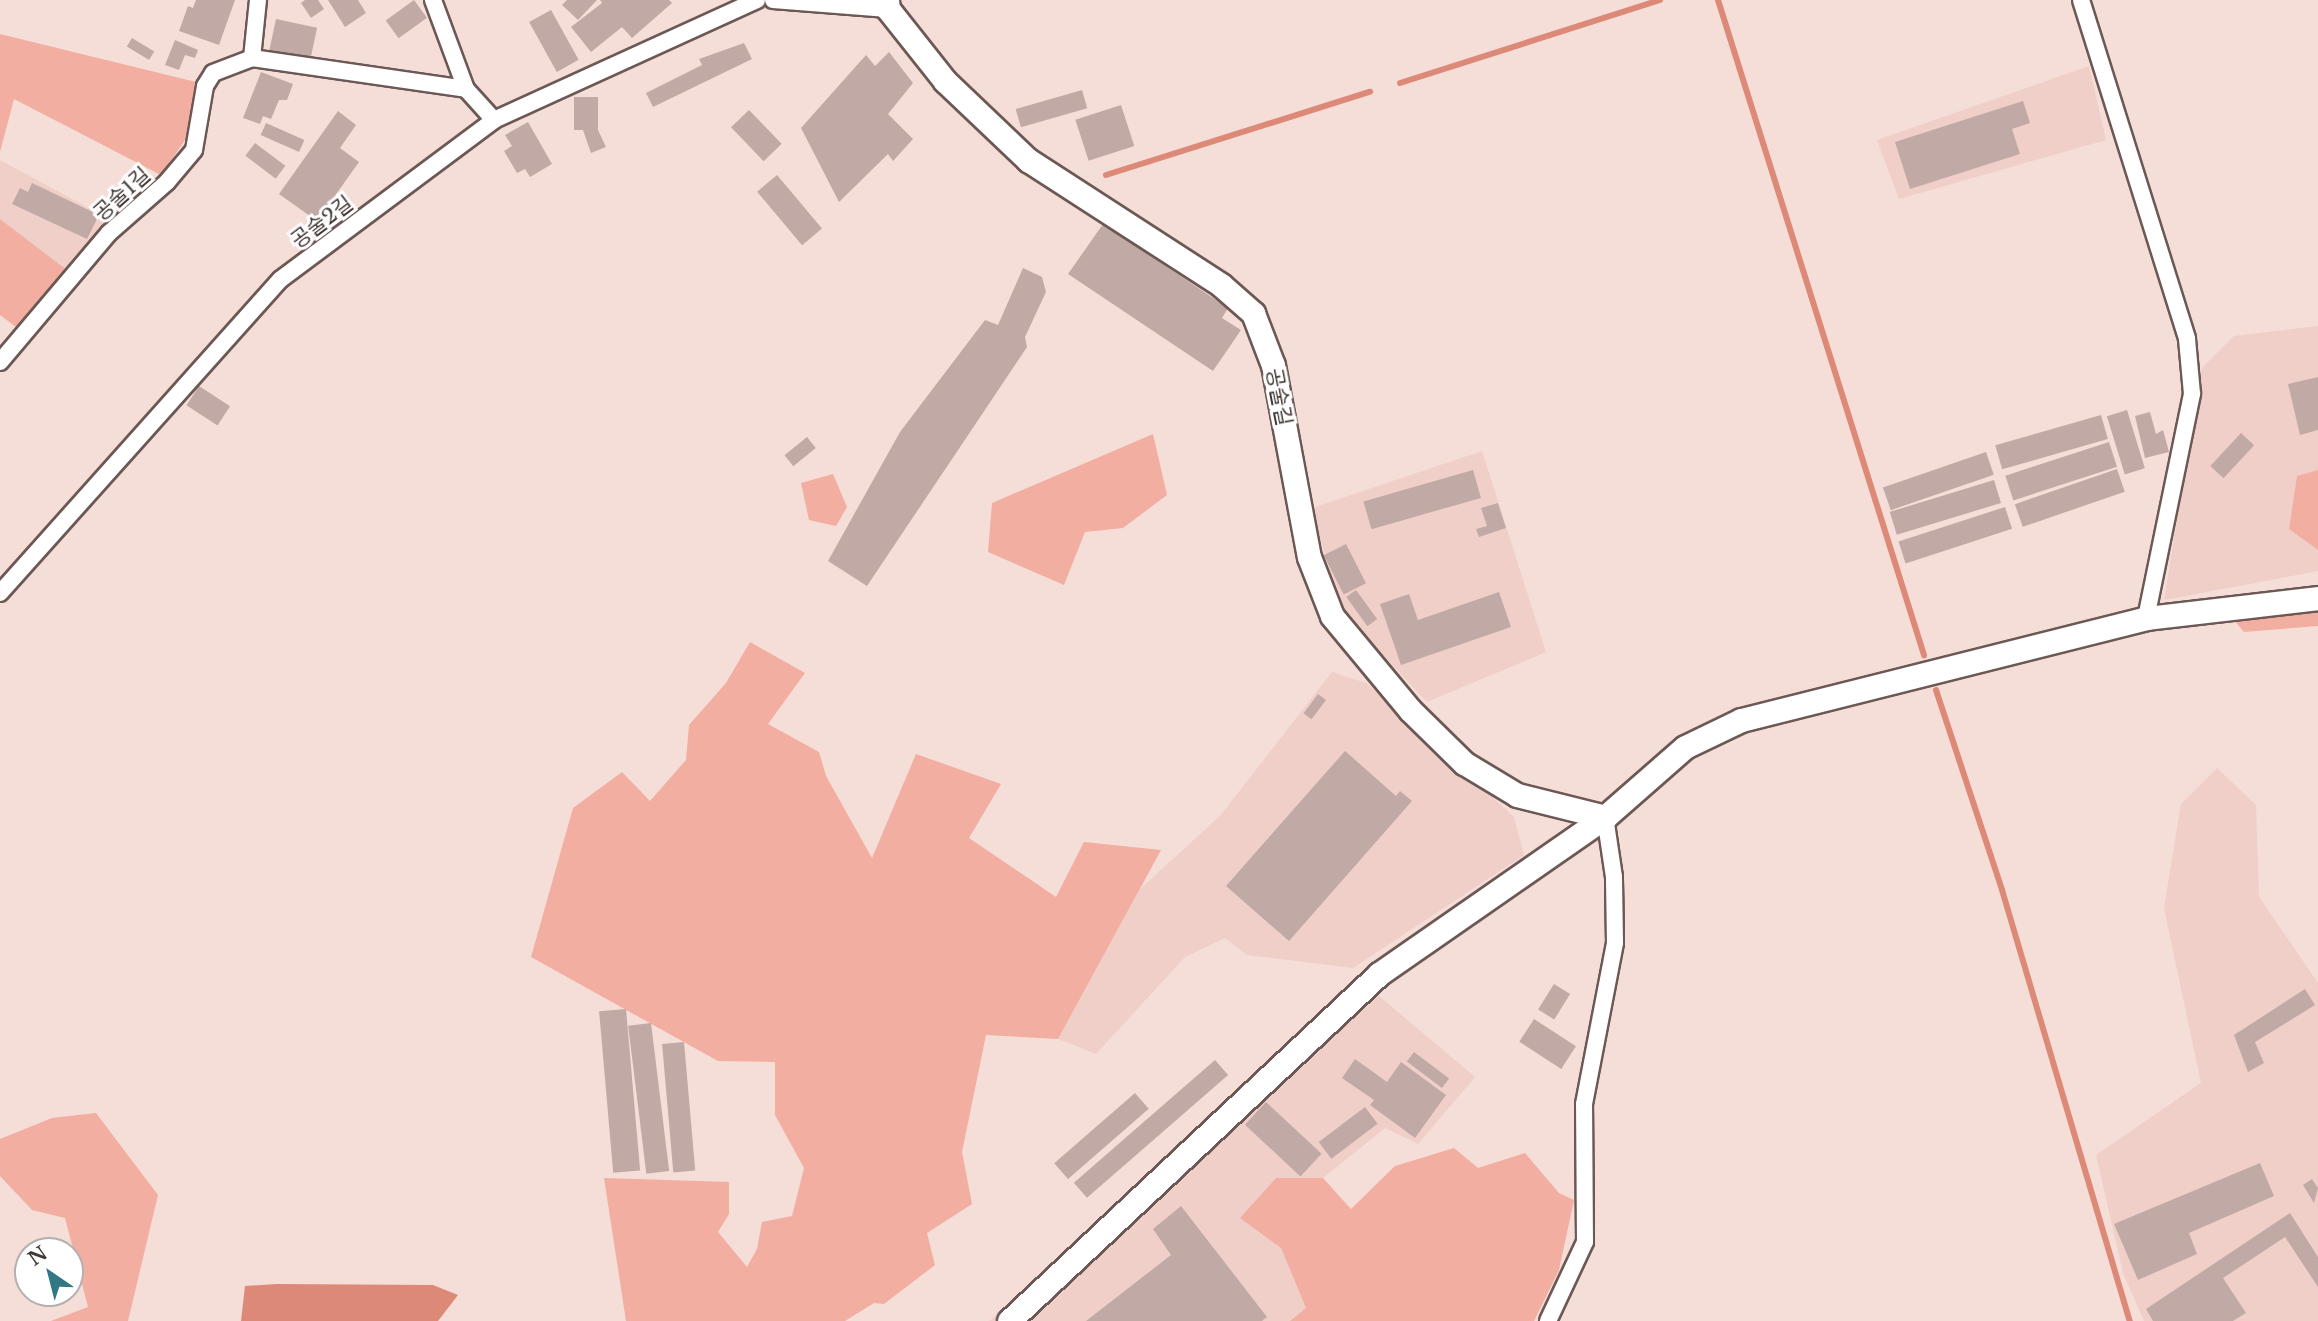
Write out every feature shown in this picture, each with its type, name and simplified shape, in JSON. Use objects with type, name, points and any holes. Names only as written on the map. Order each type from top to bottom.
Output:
[{"type":"street","points":[[252,58],[258,0]]},
{"type":"street","points":[[433,0],[467,89],[494,120]]},
{"type":"street","name":"공술2길","points":[[0,593],[281,279],[494,120],[757,0]]},
{"type":"street","points":[[774,0],[887,4]]},
{"type":"street","points":[[2081,0],[2187,339],[2192,394],[2146,618]]},
{"type":"street","name":"공술길","points":[[887,4],[945,81],[1028,160],[1221,285],[1253,313],[1273,365],[1309,557],[1332,616],[1410,710],[1464,763],[1517,795],[1605,817]]},
{"type":"street","name":"공술1길","points":[[0,362],[109,233],[167,182],[194,150],[205,86],[213,73],[252,58],[467,89]]},
{"type":"street","points":[[1009,1321],[1379,974],[1605,817],[1685,747],[1741,720],[2146,618],[2318,598]]},
{"type":"street","points":[[1548,1321],[1585,1242],[1584,1104],[1615,943],[1614,877],[1605,817]]},
{"type":"shaded area","points":[[0,34],[200,83],[187,137],[161,175],[14,99],[0,152]]},
{"type":"shaded area","points":[[2089,66],[2106,140],[1899,199],[1877,140]]},
{"type":"shaded area","points":[[0,160],[111,220],[67,270],[0,219]]},
{"type":"shaded area","points":[[0,219],[67,270],[20,330],[0,315]]},
{"type":"shaded area","points":[[2318,326],[2318,470],[2297,476],[2289,529],[2318,550],[2318,571],[2164,600],[2202,368],[2234,336]]},
{"type":"shaded area","points":[[1153,434],[1167,495],[1123,528],[1085,532],[1064,585],[988,552],[992,503]]},
{"type":"shaded area","points":[[1482,451],[1546,652],[1427,702],[1340,609],[1312,508]]},
{"type":"shaded area","points":[[2318,470],[2318,550],[2289,529],[2297,476]]},
{"type":"shaded area","points":[[833,474],[847,507],[836,526],[809,520],[801,483]]},
{"type":"shaded area","points":[[2318,603],[2318,626],[2244,632],[2234,620],[2257,605]]},
{"type":"shaded area","points":[[750,642],[805,673],[768,724],[819,752],[826,776],[872,858],[916,754],[1001,784],[969,838],[1056,897],[1084,842],[1161,850],[1058,1039],[986,1035],[962,1152],[972,1204],[927,1233],[935,1265],[884,1304],[874,1303],[845,1321],[626,1321],[604,1178],[729,1182],[729,1214],[718,1232],[747,1267],[757,1249],[762,1222],[792,1216],[804,1168],[775,1115],[775,1062],[718,1061],[531,957],[573,808],[622,772],[650,801],[686,760],[689,725],[726,683]]},
{"type":"shaded area","points":[[1332,672],[1366,683],[1514,817],[1524,855],[1353,968],[1247,955],[1225,938],[1185,957],[1096,1054],[1058,1039],[1140,889],[1220,816]]},
{"type":"shaded area","points":[[2217,768],[2256,805],[2259,897],[2318,983],[2318,1321],[2144,1321],[2123,1273],[2096,1155],[2201,1083],[2164,908],[2181,804]]},
{"type":"shaded area","points":[[1379,996],[1475,1077],[1418,1144],[1385,1128],[1323,1178],[1276,1178],[1241,1218],[1281,1248],[1306,1308],[1290,1321],[989,1321],[1183,1178],[1233,1125]]},
{"type":"shaded area","points":[[96,1113],[158,1195],[128,1321],[51,1321],[88,1307],[84,1292],[84,1237],[70,1237],[65,1218],[32,1210],[0,1176],[0,1139],[52,1118]]},
{"type":"shaded area","points":[[1454,1148],[1478,1168],[1525,1153],[1559,1193],[1574,1200],[1559,1270],[1534,1321],[1290,1321],[1306,1308],[1281,1248],[1240,1218],[1276,1178],[1323,1178],[1351,1209],[1395,1166]]},
{"type":"shaded area","points":[[433,1285],[458,1295],[438,1321],[241,1321],[245,1286]]},
{"type":"building","points":[[196,0],[235,0],[219,45],[179,31],[188,6],[193,8]]},
{"type":"building","points":[[305,0],[318,0],[324,9],[311,18],[301,3]]},
{"type":"building","points":[[328,0],[358,0],[366,13],[345,27]]},
{"type":"building","points":[[414,0],[427,18],[399,38],[386,21]]},
{"type":"building","points":[[567,0],[597,0],[578,20],[562,5]]},
{"type":"building","points":[[600,0],[669,0],[672,3],[632,38],[622,27],[591,52],[571,27],[602,3]]},
{"type":"building","points":[[551,10],[579,60],[557,72],[529,22]]},
{"type":"building","points":[[276,19],[317,28],[310,61],[269,52]]},
{"type":"building","points":[[132,38],[154,51],[149,60],[127,47]]},
{"type":"building","points":[[175,40],[198,50],[195,58],[185,55],[179,70],[165,65]]},
{"type":"building","points":[[744,43],[752,59],[653,107],[646,93],[702,65],[699,59]]},
{"type":"building","points":[[889,52],[913,83],[888,114],[913,139],[893,161],[888,154],[839,202],[801,128],[866,55],[875,66]]},
{"type":"building","points":[[261,72],[293,84],[287,100],[279,100],[271,119],[263,116],[260,124],[243,118]]},
{"type":"building","points":[[1082,90],[1087,108],[1021,127],[1016,109]]},
{"type":"building","points":[[574,97],[598,97],[598,130],[606,147],[591,153],[583,130],[574,130]]},
{"type":"building","points":[[2023,101],[2030,123],[2012,129],[2020,154],[1910,189],[1895,142]]},
{"type":"building","points":[[1121,105],[1134,146],[1089,161],[1075,120]]},
{"type":"building","points":[[749,110],[782,144],[764,161],[731,127]]},
{"type":"building","points":[[338,111],[356,125],[340,148],[359,162],[317,221],[279,194]]},
{"type":"building","points":[[528,122],[552,164],[530,177],[525,169],[517,173],[504,151],[512,146],[505,135]]},
{"type":"building","points":[[266,123],[304,140],[299,152],[261,135]]},
{"type":"building","points":[[255,143],[285,166],[276,179],[245,156]]},
{"type":"building","points":[[777,175],[822,229],[802,245],[757,192]]},
{"type":"building","points":[[32,183],[99,215],[87,239],[12,204],[20,188],[28,192]]},
{"type":"building","points":[[1103,224],[1228,308],[1222,318],[1241,330],[1213,371],[1068,274]]},
{"type":"building","points":[[1023,268],[1042,277],[1046,292],[1025,337],[1027,347],[867,586],[828,561],[900,432],[985,320],[998,325]]},
{"type":"building","points":[[2318,377],[2318,430],[2300,435],[2288,384]]},
{"type":"building","points":[[199,386],[230,406],[218,425],[186,405]]},
{"type":"building","points":[[2127,410],[2145,468],[2125,474],[2107,416]]},
{"type":"building","points":[[2150,412],[2156,434],[2163,430],[2169,452],[2145,458],[2135,416]]},
{"type":"building","points":[[2101,415],[2108,439],[2002,469],[1995,445]]},
{"type":"building","points":[[2241,433],[2254,445],[2223,478],[2210,466]]},
{"type":"building","points":[[807,437],[816,448],[793,466],[784,455]]},
{"type":"building","points":[[2109,442],[2117,467],[2013,500],[2005,476]]},
{"type":"building","points":[[1986,452],[1994,475],[1891,510],[1883,487]]},
{"type":"building","points":[[2117,469],[2125,492],[2023,527],[2015,504]]},
{"type":"building","points":[[1473,470],[1481,498],[1371,529],[1363,501]]},
{"type":"building","points":[[1994,480],[2001,503],[1897,535],[1890,512]]},
{"type":"building","points":[[1498,503],[1506,528],[1479,537],[1476,529],[1487,526],[1481,508]]},
{"type":"building","points":[[2005,507],[2012,529],[1906,563],[1898,542]]},
{"type":"building","points":[[1346,544],[1366,583],[1344,595],[1324,555]]},
{"type":"building","points":[[1356,590],[1377,619],[1367,626],[1346,597]]},
{"type":"building","points":[[1499,592],[1511,627],[1401,665],[1380,604],[1409,594],[1418,620]]},
{"type":"building","points":[[1318,694],[1326,700],[1312,719],[1304,713]]},
{"type":"building","points":[[1345,751],[1396,796],[1400,791],[1412,801],[1289,941],[1226,886]]},
{"type":"building","points":[[1554,984],[1570,994],[1554,1020],[1538,1009]]},
{"type":"building","points":[[2305,989],[2315,1005],[2255,1042],[2264,1063],[2248,1072],[2234,1035]]},
{"type":"building","points":[[626,1009],[640,1170],[613,1173],[599,1011]]},
{"type":"building","points":[[1534,1019],[1576,1046],[1561,1069],[1519,1042]]},
{"type":"building","points":[[651,1023],[669,1171],[646,1174],[628,1026]]},
{"type":"building","points":[[684,1042],[695,1171],[673,1172],[662,1044]]},
{"type":"building","points":[[1414,1052],[1449,1078],[1442,1088],[1407,1062]]},
{"type":"building","points":[[1355,1059],[1387,1082],[1401,1062],[1446,1095],[1415,1138],[1370,1105],[1374,1100],[1342,1078]]},
{"type":"building","points":[[1215,1060],[1228,1075],[1087,1198],[1074,1183]]},
{"type":"building","points":[[1135,1093],[1149,1109],[1068,1179],[1054,1163]]},
{"type":"building","points":[[1266,1102],[1322,1154],[1300,1177],[1245,1125]]},
{"type":"building","points":[[1365,1107],[1378,1124],[1331,1159],[1319,1142]]},
{"type":"building","points":[[2260,1163],[2274,1196],[2189,1233],[2197,1254],[2138,1280],[2114,1224]]},
{"type":"building","points":[[2312,1179],[2318,1188],[2314,1203],[2303,1185]]},
{"type":"building","points":[[1181,1206],[1267,1317],[1262,1321],[1086,1321],[1171,1255],[1153,1229]]},
{"type":"building","points":[[2290,1213],[2318,1257],[2318,1287],[2285,1237],[2223,1278],[2246,1313],[2233,1321],[2153,1321],[2146,1309]]},
{"type":"waterway","points":[[1400,83],[1660,0]]},
{"type":"waterway","points":[[1718,0],[1924,655]]},
{"type":"waterway","points":[[1106,175],[1370,92]]},
{"type":"waterway","points":[[1936,690],[2002,890],[2130,1321]]}]
